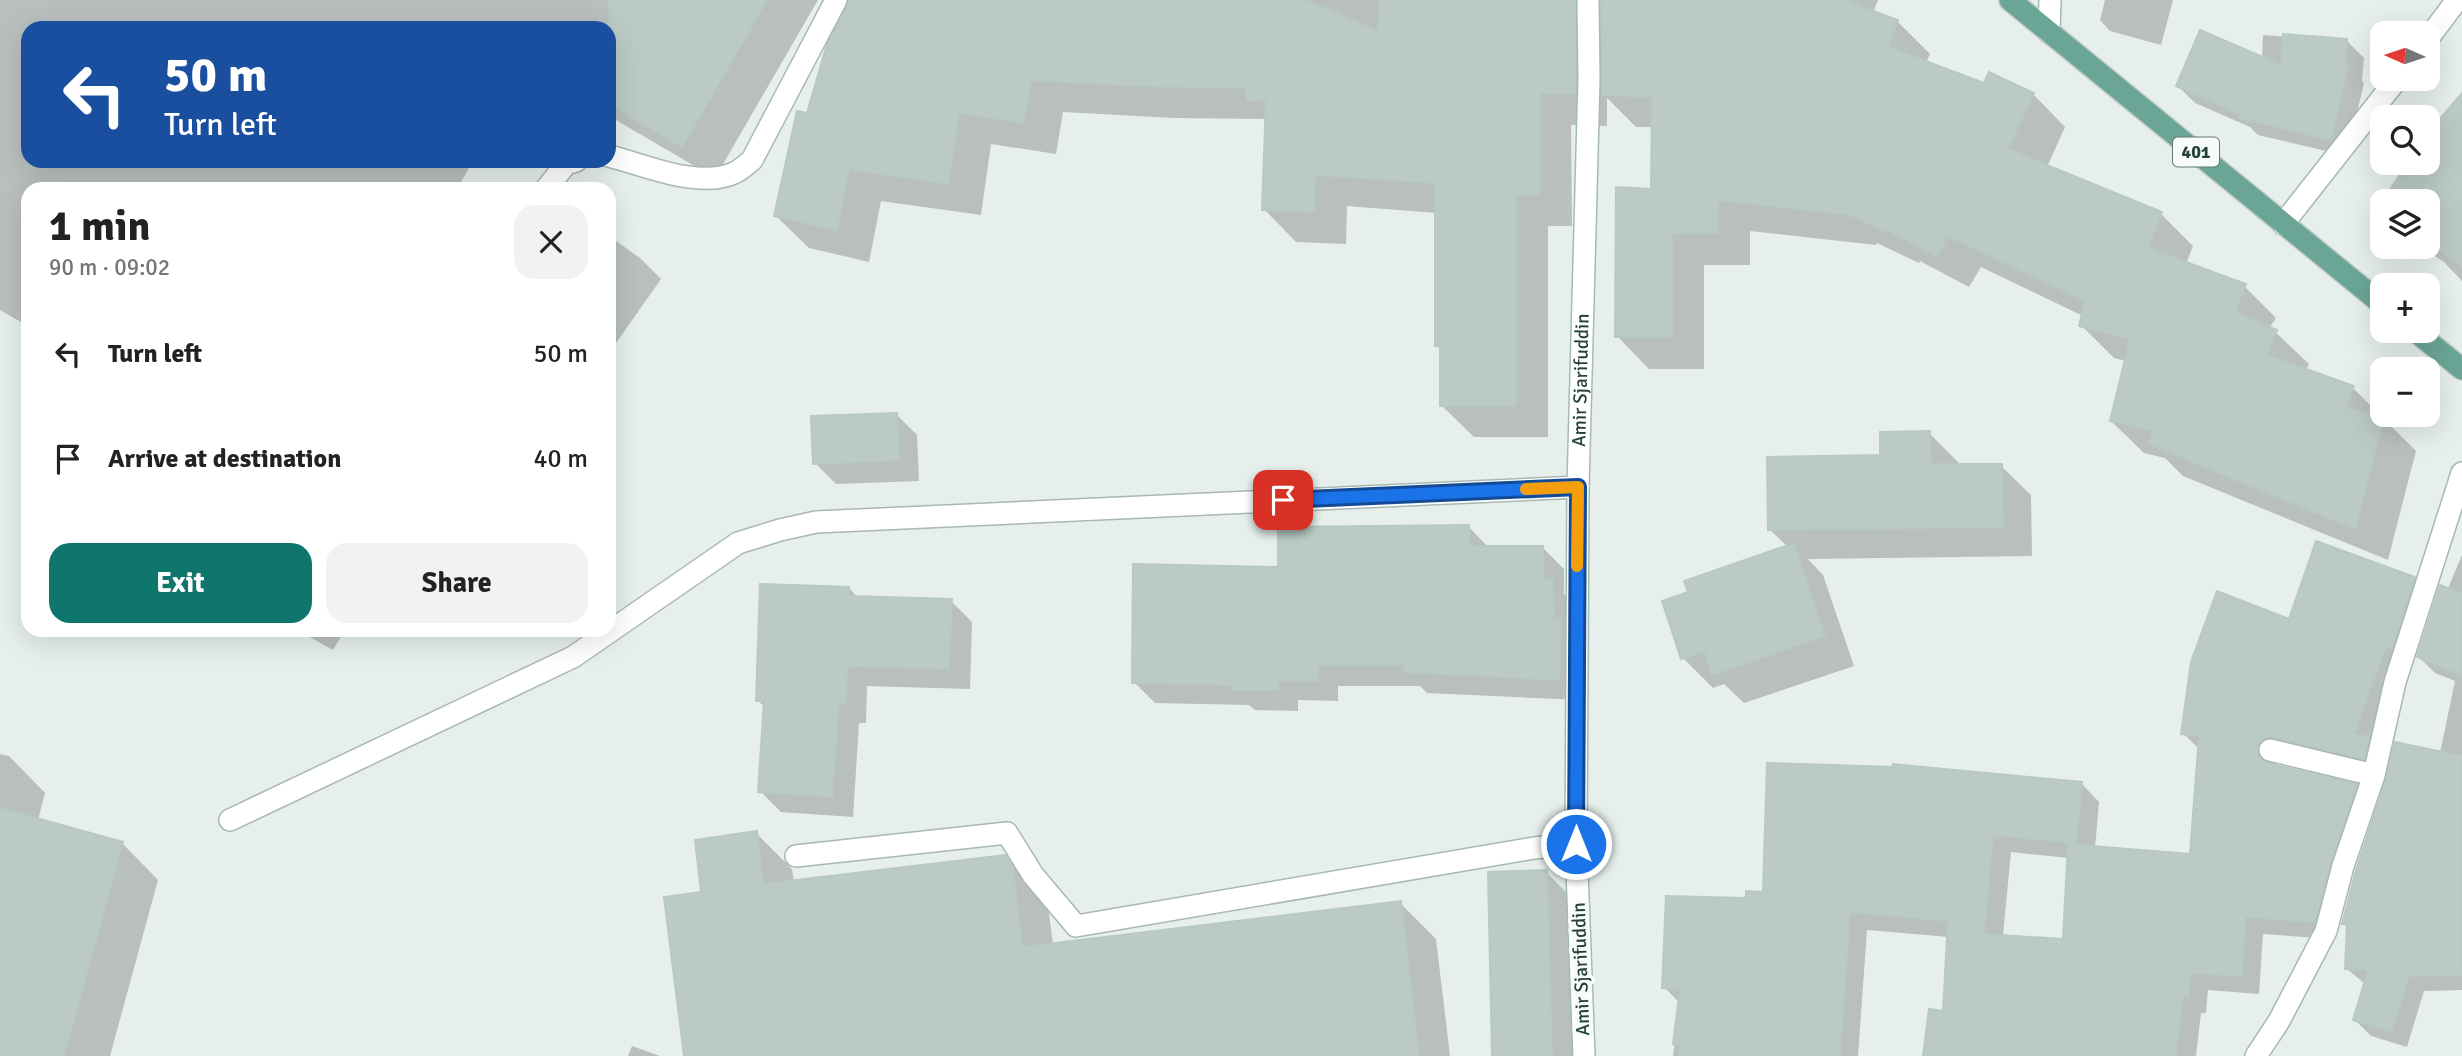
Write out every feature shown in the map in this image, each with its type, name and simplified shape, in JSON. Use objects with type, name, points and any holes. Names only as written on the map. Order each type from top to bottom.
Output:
[{"type":"main road","points":[[616,158],[687,177],[709,179],[734,173],[752,160],[836,0]]},
{"type":"main road","name":"Amir Sjarifuddin","points":[[1584,1056],[1576,844],[1578,487],[1589,79],[1588,0]]},
{"type":"main road","name":"401","points":[[2010,0],[2370,294]]},
{"type":"main road","points":[[2049,32],[2050,0]]},
{"type":"main road","points":[[2440,23],[2457,0]]},
{"type":"main road","points":[[2283,224],[2388,91]]},
{"type":"main road","points":[[552,182],[563,168]]},
{"type":"main road","points":[[2430,343],[2462,369]]},
{"type":"main road","points":[[2256,1056],[2279,1021],[2326,931],[2343,866],[2374,775],[2395,682],[2462,473]]},
{"type":"main road","points":[[616,627],[738,543],[817,522],[1578,487]]},
{"type":"main road","points":[[230,820],[573,657],[602,637]]},
{"type":"main road","points":[[2270,750],[2374,775]]},
{"type":"main road","points":[[796,856],[1007,833],[1033,874],[1076,926],[1534,848],[1576,844]]},
{"type":"building","points":[[609,0],[767,0],[682,147],[616,108],[616,21],[609,21]]},
{"type":"building","points":[[849,0],[1306,0],[1378,31],[1380,0],[1575,0],[1575,94],[1540,93],[1540,194],[1516,195],[1516,406],[1440,406],[1440,346],[1435,346],[1435,183],[1315,175],[1314,212],[1262,210],[1266,100],[1246,101],[1246,88],[1031,80],[1024,123],[959,113],[948,184],[849,169],[837,230],[774,216],[797,111],[807,113],[827,44]]},
{"type":"building","points":[[1601,0],[1844,0],[1898,20],[1888,47],[1984,83],[1989,72],[2034,93],[2008,149],[2162,212],[2148,248],[2246,284],[2235,312],[2277,330],[2267,355],[2354,386],[2346,408],[2370,414],[2370,427],[2381,427],[2355,529],[2149,444],[2153,431],[2110,421],[2130,339],[2079,326],[2085,301],[1948,236],[1937,256],[1887,230],[1886,232],[1844,212],[1718,200],[1718,233],[1672,233],[1672,337],[1615,337],[1616,187],[1651,189],[1652,97],[1602,95]]},
{"type":"building","points":[[2200,30],[2281,65],[2283,34],[2347,39],[2348,65],[2331,140],[2239,118],[2240,114],[2176,86]]},
{"type":"building","points":[[2462,93],[2462,266],[2440,251],[2440,189],[2390,189],[2400,175],[2440,175],[2440,119]]},
{"type":"building","points":[[897,413],[899,460],[813,464],[811,416]]},
{"type":"building","points":[[1930,431],[1931,464],[2002,464],[2003,527],[1768,530],[1767,457],[1880,455],[1880,432]]},
{"type":"building","points":[[1469,525],[1469,546],[1543,546],[1544,580],[1553,580],[1554,619],[1561,619],[1559,680],[1404,672],[1405,665],[1318,665],[1318,681],[1278,680],[1278,690],[1232,690],[1232,685],[1132,683],[1133,564],[1278,567],[1278,527]]},
{"type":"building","points":[[2316,541],[2415,577],[2392,648],[2386,646],[2354,734],[2369,737],[2364,759],[2273,737],[2266,738],[2257,746],[2258,754],[2266,763],[2357,784],[2331,862],[2315,922],[2245,917],[2242,976],[2190,973],[2189,996],[2183,995],[2176,1056],[1923,1056],[1929,1009],[1943,1011],[1948,921],[1850,912],[1840,1056],[1679,1056],[1680,1046],[1673,1044],[1680,989],[1662,988],[1666,896],[1746,898],[1746,891],[1763,892],[1767,763],[1892,767],[1893,764],[2082,782],[2076,843],[1993,835],[1984,934],[2063,939],[2068,844],[2190,854],[2199,736],[2181,734],[2191,662],[2217,591],[2289,619]]},
{"type":"building","points":[[1794,543],[1825,636],[1712,675],[1705,651],[1681,659],[1662,601],[1688,592],[1684,581]]},
{"type":"building","points":[[760,584],[849,587],[849,596],[952,599],[949,669],[847,666],[846,703],[839,703],[832,797],[758,792],[764,701],[756,701]]},
{"type":"building","points":[[2440,585],[2462,593],[2462,675],[2417,657]]},
{"type":"building","points":[[2395,742],[2462,756],[2462,975],[2409,976],[2391,1032],[2353,1020],[2368,970],[2345,969],[2347,924],[2342,924]]},
{"type":"building","points":[[0,808],[123,842],[64,1056],[0,1056]]},
{"type":"building","points":[[757,831],[763,884],[1005,855],[1013,867],[1022,947],[1401,901],[1419,1056],[684,1056],[664,897],[701,892],[695,840]]},
{"type":"building","points":[[1547,870],[1552,1056],[1492,1056],[1488,872]]},
{"type":"slow traffic","points":[[1526,489],[1578,487],[1577,566]]},
{"type":"route","points":[[1283,500],[1578,487],[1576,844]]}]
